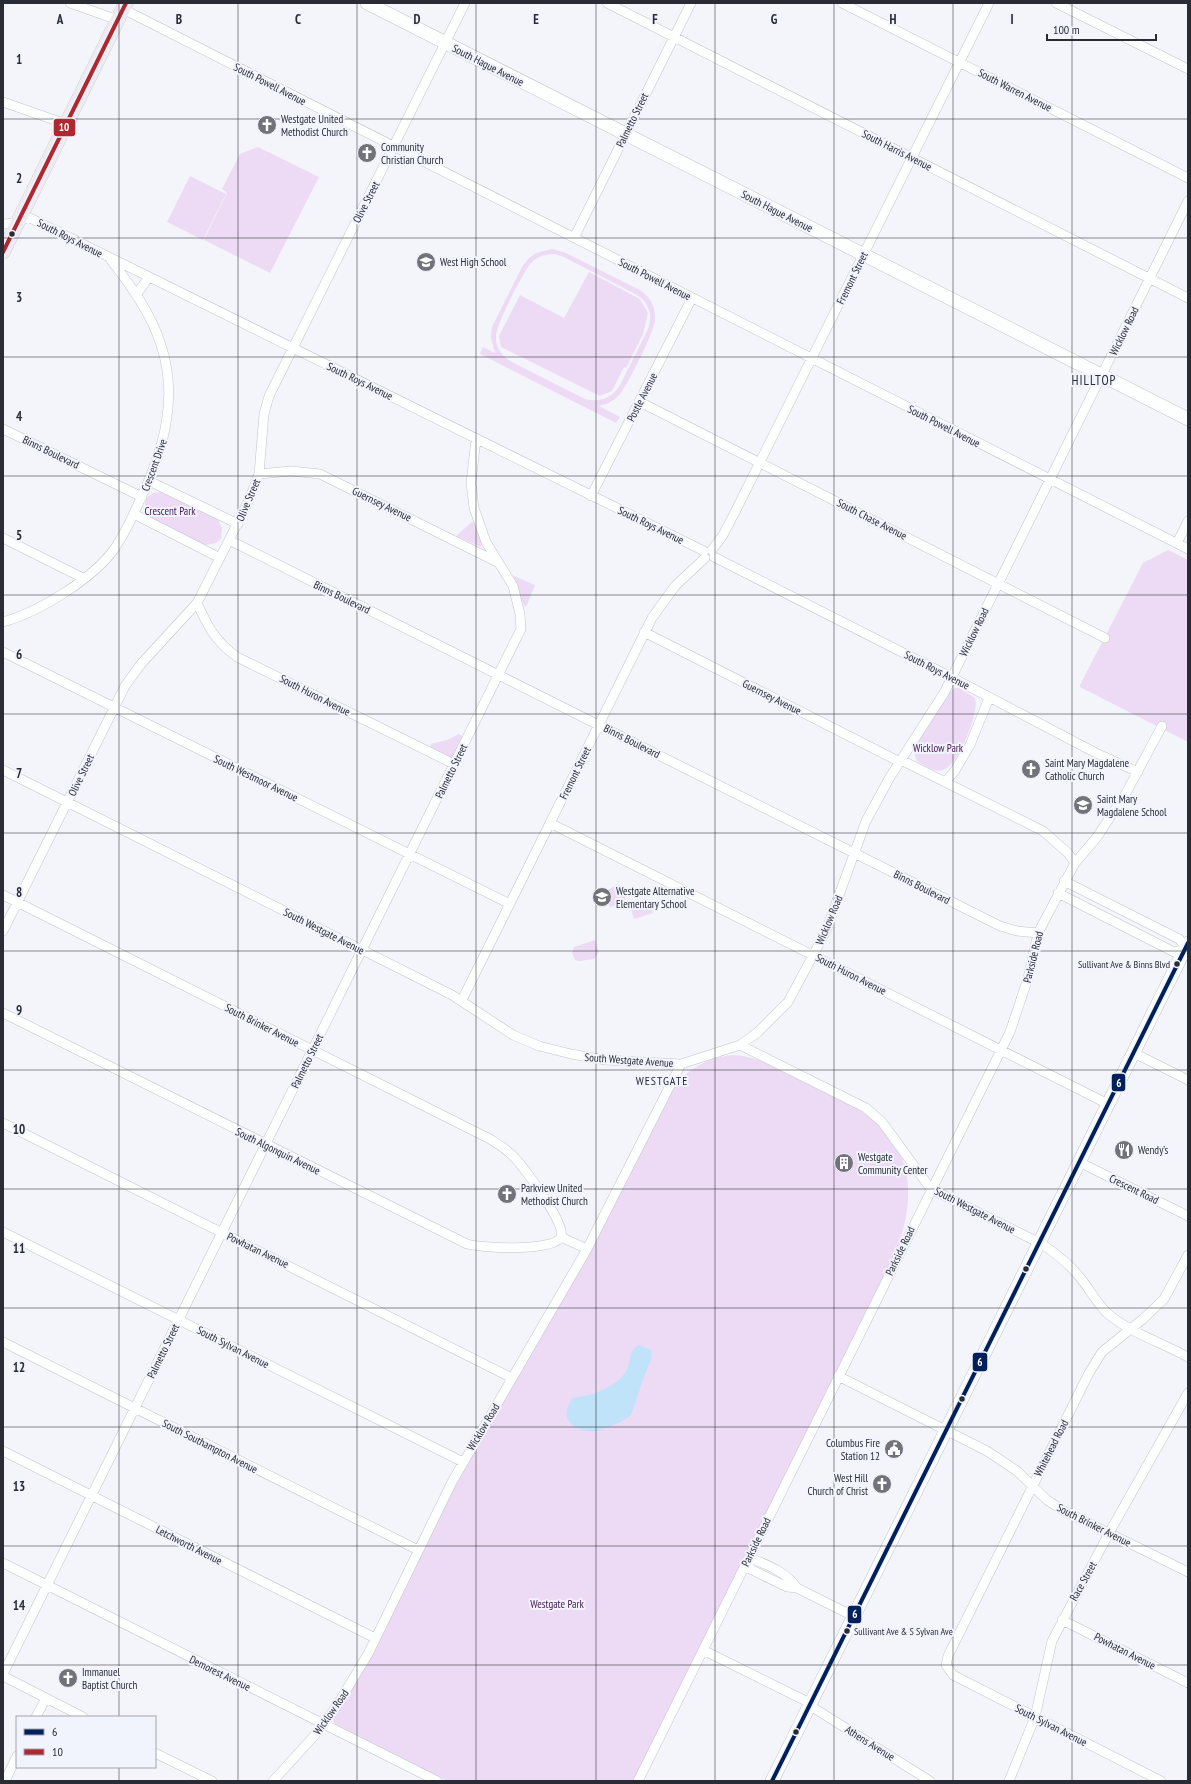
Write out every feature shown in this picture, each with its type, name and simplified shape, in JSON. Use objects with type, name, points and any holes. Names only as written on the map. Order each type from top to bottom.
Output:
[{"type":"main road","name":"South Hague Avenue","points":[[367,3],[1188,419]]},
{"type":"main road","points":[[3,252],[10,224],[66,124],[122,11]]},
{"type":"main road","points":[[772,1781],[1187,947]]},
{"type":"street","name":"South Powell Avenue","points":[[70,3],[122,11],[394,147],[1050,480],[1188,548]]},
{"type":"street","name":"Olive Street","points":[[3,931],[114,707],[126,686],[141,664],[197,603],[238,524],[259,474],[264,414],[269,396],[465,3]]},
{"type":"street","name":"South Harris Avenue","points":[[607,3],[1188,298]]},
{"type":"street","name":"Palmetto Street","points":[[574,238],[691,3]]},
{"type":"street","name":"South Warren Avenue","points":[[842,3],[1188,178]]},
{"type":"street","name":"Fremont Street","points":[[462,1000],[644,632],[670,592],[708,554],[723,535],[989,3]]},
{"type":"street","points":[[1056,3],[1188,69]]},
{"type":"street","points":[[3,102],[66,124]]},
{"type":"street","name":"Wicklow Road","points":[[740,1045],[757,1033],[788,1002],[814,956],[833,914],[866,821],[901,761],[933,712],[1188,201]]},
{"type":"street","name":"South Roys Avenue","points":[[10,224],[28,217],[708,554],[951,677],[1096,753],[1138,772]]},
{"type":"street","name":"Crescent Drive","points":[[3,622],[27,614],[54,599],[83,578],[114,549],[134,514],[158,460],[167,427],[168,385],[161,345],[144,306],[109,258]]},
{"type":"street","points":[[136,295],[149,277]]},
{"type":"street","name":"Postle Avenue","points":[[591,496],[692,298]]},
{"type":"street","name":"South Chase Avenue","points":[[640,402],[1105,638]]},
{"type":"street","name":"Binns Boulevard","points":[[3,428],[142,497]]},
{"type":"street","name":"Palmetto Street","points":[[3,1675],[521,629],[520,614],[513,586],[486,542],[474,508],[471,483],[476,439]]},
{"type":"street","name":"Guernsey Avenue","points":[[259,474],[291,471],[320,474],[498,562]]},
{"type":"street","points":[[149,481],[238,524]]},
{"type":"street","points":[[134,514],[220,558]]},
{"type":"street","points":[[1177,543],[1188,521]]},
{"type":"street","points":[[3,538],[83,578]]},
{"type":"street","name":"Binns Boulevard","points":[[230,540],[1000,926],[1017,931],[1038,933]]},
{"type":"street","name":"South Huron Avenue","points":[[197,603],[210,632],[222,646],[237,656],[454,764]]},
{"type":"street","name":"Guernsey Avenue","points":[[644,632],[1043,831],[1068,853],[1075,863]]},
{"type":"street","name":"South Westmoor Avenue","points":[[3,652],[510,904]]},
{"type":"street","points":[[945,782],[954,772],[970,744],[989,698]]},
{"type":"street","name":"Parkside Road","points":[[638,1781],[1010,1032],[1021,1003],[1038,933],[1064,881],[1075,863],[1097,837],[1138,772],[1162,726]]},
{"type":"street","name":"South Westgate Avenue","points":[[3,770],[462,1000],[513,1035],[540,1046],[571,1054],[605,1060],[681,1064],[740,1045],[858,1104],[875,1115],[896,1139],[931,1189],[1039,1242],[1056,1254],[1078,1274],[1097,1302],[1107,1313],[1130,1328],[1188,1357]]},
{"type":"street","name":"South Huron Avenue","points":[[550,823],[1108,1104]]},
{"type":"street","points":[[1058,893],[1174,952],[1187,947],[1179,939],[1064,881]]},
{"type":"street","name":"South Brinker Avenue","points":[[3,895],[483,1135],[506,1150],[519,1162],[560,1224],[561,1237]]},
{"type":"street","name":"South Algonquin Avenue","points":[[3,1013],[265,1145],[467,1244],[495,1248],[550,1244],[558,1241],[561,1237]]},
{"type":"street","points":[[1134,1052],[1188,1080]]},
{"type":"street","name":"Wicklow Road","points":[[273,1781],[336,1707],[375,1638],[463,1462],[587,1249],[681,1064]]},
{"type":"street","name":"Powhatan Avenue","points":[[3,1123],[512,1378]]},
{"type":"street","name":"Crescent Road","points":[[1079,1162],[1188,1216]]},
{"type":"street","name":"South Sylvan Avenue","points":[[3,1232],[463,1462]]},
{"type":"street","points":[[561,1237],[587,1249]]},
{"type":"street","name":"Whitehead Road","points":[[946,1665],[948,1656],[1088,1372],[1102,1352],[1143,1319],[1164,1299],[1188,1255]]},
{"type":"street","name":"South Southampton Avenue","points":[[3,1342],[418,1550]]},
{"type":"street","name":"South Brinker Avenue","points":[[838,1376],[987,1451],[1011,1466],[1047,1500],[1059,1508],[1188,1572]]},
{"type":"street","name":"Race Street","points":[[1008,1781],[1035,1717],[1052,1641],[1109,1534],[1188,1393]]},
{"type":"street","name":"Letchworth Avenue","points":[[3,1452],[375,1638]]},
{"type":"street","points":[[747,1560],[753,1559],[773,1568],[791,1579],[797,1588],[853,1616]]},
{"type":"street","name":"Demorest Avenue","points":[[3,1563],[437,1781]]},
{"type":"street","name":"Powhatan Avenue","points":[[1062,1620],[1188,1683]]},
{"type":"street","points":[[703,1650],[810,1704]]},
{"type":"street","name":"South Sylvan Avenue","points":[[946,1665],[953,1675],[1161,1781]]},
{"type":"street","points":[[3,1675],[81,1716]]},
{"type":"street","points":[[37,1716],[46,1698]]},
{"type":"street","name":"Athens Avenue","points":[[810,1704],[930,1781]]},
{"type":"street","points":[[156,1753],[212,1781]]},
{"type":"street","points":[[5,1781],[16,1758]]},
{"type":"green space","points":[[258,147],[319,177],[270,273],[204,240],[227,193],[222,189],[240,154]]},
{"type":"green space","points":[[190,176],[226,194],[203,240],[167,222]]},
{"type":"green space","points":[[552,249],[566,253],[640,290],[652,303],[655,315],[654,325],[635,369],[620,394],[610,402],[599,406],[620,417],[616,423],[480,354],[483,347],[495,353],[491,338],[492,327],[522,267],[529,258],[536,253]],"holes":[[[548,254],[555,254],[564,257],[637,295],[641,298],[649,310],[650,319],[648,329],[620,385],[613,393],[600,400],[585,399],[510,361],[504,357],[497,344],[496,336],[500,321],[528,267],[534,260]]]},
{"type":"green space","points":[[589,272],[640,299],[648,313],[643,334],[626,368],[624,367],[612,391],[600,396],[501,347],[499,336],[520,295],[564,318]]},
{"type":"green space","name":"Crescent Park","points":[[162,492],[217,518],[222,528],[221,539],[216,543],[205,545],[152,519],[144,510],[146,498],[153,493]]},
{"type":"green space","points":[[472,522],[475,523],[482,543],[481,547],[456,536]]},
{"type":"green space","points":[[1168,550],[1188,560],[1188,742],[1080,687],[1143,563]]},
{"type":"green space","points":[[514,576],[535,585],[526,607],[518,592]]},
{"type":"green space","name":"Wicklow Park","points":[[955,688],[959,688],[975,698],[976,705],[974,715],[966,738],[955,759],[943,770],[936,771],[917,761],[913,750],[947,694]]},
{"type":"green space","points":[[459,734],[463,737],[452,758],[430,748],[431,744],[447,740]]},
{"type":"green space","points":[[618,884],[629,890],[623,903],[610,907],[605,894],[606,891]]},
{"type":"green space","points":[[649,900],[653,913],[634,919],[630,906]]},
{"type":"green space","points":[[595,940],[599,952],[594,959],[580,961],[575,960],[572,953],[574,947]]},
{"type":"green space","name":"Westgate Park","points":[[735,1055],[756,1059],[785,1071],[858,1109],[872,1119],[886,1133],[897,1148],[904,1163],[907,1180],[908,1196],[906,1214],[903,1231],[897,1249],[633,1781],[447,1781],[335,1724],[333,1720],[456,1482],[672,1090],[678,1082],[699,1065],[716,1058]]},
{"type":"water","points":[[639,1345],[651,1350],[652,1357],[631,1415],[615,1424],[597,1431],[582,1430],[570,1424],[566,1413],[573,1398],[588,1395],[613,1385],[625,1374],[632,1352]]},
{"type":"transit line","name":"10","points":[[3,252],[126,3]]},
{"type":"transit line","name":"6","points":[[772,1781],[1188,943]]},
{"type":"place","name":"Westgate United Methodist Church","points":[[267,125]]},
{"type":"place","name":"Community Christian Church","points":[[367,153]]},
{"type":"place","name":"West High School","points":[[426,262]]},
{"type":"place","name":"Saint Mary Magdalene Catholic Church","points":[[1031,769]]},
{"type":"place","name":"Saint Mary Magdalene School","points":[[1083,805]]},
{"type":"place","name":"Westgate Alternative Elementary School","points":[[602,897]]},
{"type":"place","name":"Sullivant Ave & Binns Blvd","points":[[1177,964]]},
{"type":"place","name":"Wendy’s","points":[[1124,1150]]},
{"type":"place","name":"Westgate Community Center","points":[[844,1163]]},
{"type":"place","name":"Parkview United Methodist Church","points":[[507,1194]]},
{"type":"place","name":"Columbus Fire Station 12","points":[[894,1449]]},
{"type":"place","name":"West Hill Church of Christ","points":[[882,1484]]},
{"type":"place","name":"Sullivant Ave & S Sylvan Ave","points":[[847,1631]]},
{"type":"place","name":"Immanuel Baptist Church","points":[[68,1678]]},
{"type":"district","name":"HILLTOP","points":[[1094,380]]},
{"type":"district","name":"WESTGATE","points":[[662,1080]]}]
